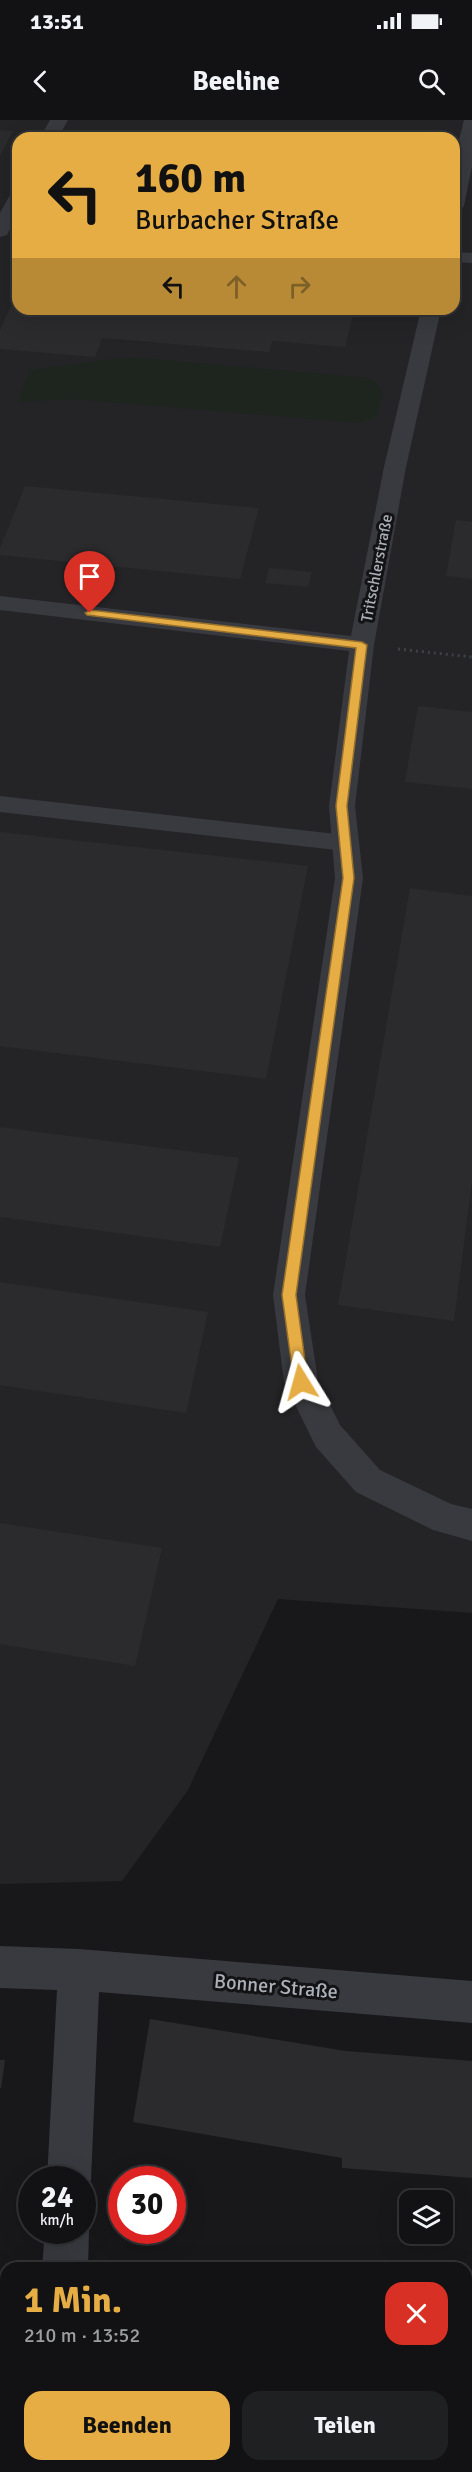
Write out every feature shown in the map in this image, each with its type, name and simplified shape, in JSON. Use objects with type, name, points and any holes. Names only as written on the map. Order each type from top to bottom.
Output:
[{"type":"street","points":[[460,178],[472,122]]},
{"type":"street","points":[[0,231],[12,208]]},
{"type":"street","name":"Tritschlerstraße","points":[[430,315],[395,467],[362,645],[342,806],[349,878],[289,1295],[301,1382],[328,1436],[368,1481],[446,1519],[472,1525]]},
{"type":"street","points":[[0,603],[362,645]]},
{"type":"street","name":"Bonner Straße","points":[[0,1967],[79,1970],[472,2002]]},
{"type":"street","points":[[70,2166],[79,1970]]},
{"type":"street","points":[[65,2262],[66,2244]]},
{"type":"lane","points":[[0,804],[345,843]]},
{"type":"path","points":[[362,645],[472,657]]},
{"type":"shaded area","points":[[0,120],[472,120],[472,1613],[278,1599],[188,1790],[122,1881],[0,1884]]},
{"type":"shaded area","points":[[129,357],[371,378],[383,392],[377,416],[359,423],[71,399],[18,402],[30,370]]},
{"type":"building","points":[[0,130],[13,131],[12,132],[0,156]]},
{"type":"building","points":[[12,303],[12,315],[353,315],[345,347],[272,341],[269,352],[102,338],[95,357],[0,349],[0,330]]},
{"type":"building","points":[[25,486],[259,508],[240,579],[0,555],[0,548]]},
{"type":"building","points":[[456,520],[472,522],[472,579],[446,576]]},
{"type":"building","points":[[269,568],[312,572],[308,587],[265,583]]},
{"type":"building","points":[[418,706],[472,712],[472,789],[405,782]]},
{"type":"building","points":[[0,832],[308,866],[266,1079],[0,1046]]},
{"type":"building","points":[[410,888],[472,896],[472,1181],[454,1321],[338,1305]]},
{"type":"building","points":[[0,1127],[239,1158],[220,1247],[0,1217]]},
{"type":"building","points":[[0,1282],[208,1312],[186,1413],[0,1385]]},
{"type":"building","points":[[0,1523],[162,1548],[135,1666],[0,1644]]},
{"type":"building","points":[[150,2019],[346,2051],[472,2061],[472,2178],[342,2168],[342,2158],[133,2122]]},
{"type":"building","points":[[0,2060],[5,2060],[1,2088],[0,2088]]},
{"type":"route","points":[[90,613],[362,645],[342,806],[349,878],[299,1211],[289,1295],[301,1382]]}]
